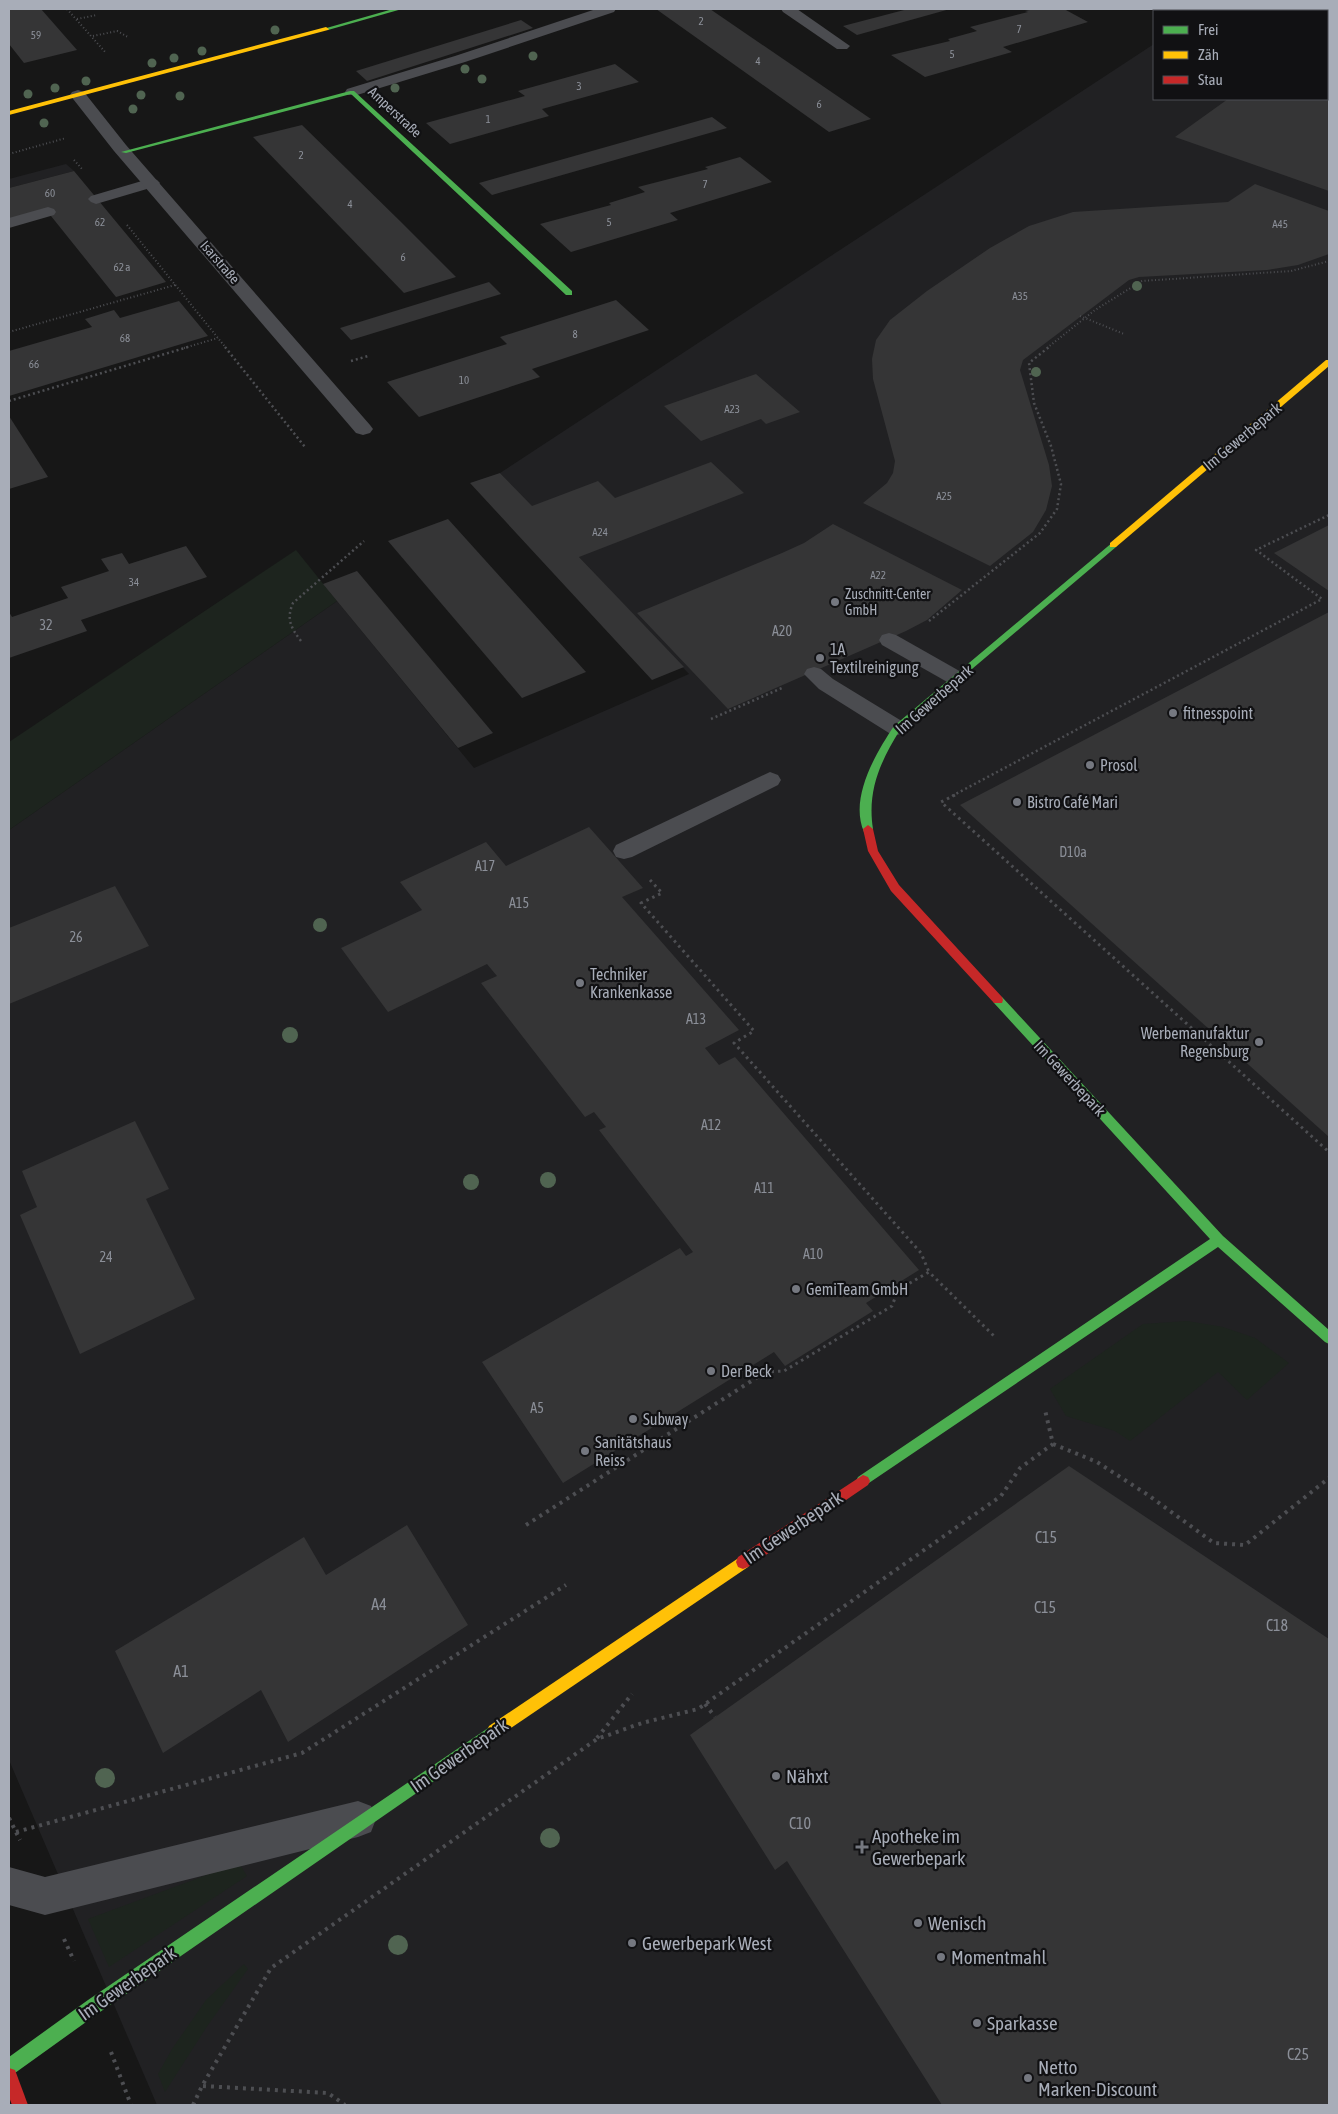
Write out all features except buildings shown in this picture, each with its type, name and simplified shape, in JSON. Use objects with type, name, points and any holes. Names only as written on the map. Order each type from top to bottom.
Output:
[{"type":"street","points":[[9,113],[242,53],[399,9]]},
{"type":"street","points":[[788,9],[842,46]]},
{"type":"street","name":"Amperstraße","points":[[124,152],[352,92],[569,293]]},
{"type":"street","name":"Isarstraße","points":[[78,95],[124,152],[363,429]]},
{"type":"street","name":"Im Gewerbepark","points":[[1329,362],[897,728],[880,752],[866,790],[866,822],[873,851],[895,888],[1219,1240],[1329,1338]]},
{"type":"street","name":"Im Gewerbepark","points":[[9,2067],[369,1816],[1219,1240]]},
{"type":"street","name":"Im Gewerbepark","points":[[9,1886],[45,1896],[369,1816]]},
{"type":"street","points":[[9,2076],[20,2105]]},
{"type":"lane","points":[[352,92],[609,9]]},
{"type":"lane","points":[[100,198],[152,183]]},
{"type":"lane","points":[[9,223],[48,212]]},
{"type":"lane","points":[[889,640],[956,678]]},
{"type":"lane","points":[[814,674],[826,684],[897,728]]},
{"type":"lane","points":[[624,851],[770,780]]},
{"type":"path","points":[[67,9],[93,36],[106,54]]},
{"type":"path","points":[[77,19],[97,14]]},
{"type":"path","points":[[93,36],[117,31],[128,37]]},
{"type":"path","points":[[100,198],[175,285],[305,447]]},
{"type":"path","points":[[889,640],[933,619],[1040,533],[1056,509],[1061,484],[1051,446],[1034,403],[1029,363],[1085,318],[1142,280],[1291,271],[1329,261]]},
{"type":"path","points":[[9,332],[175,285]]},
{"type":"path","points":[[1080,316],[1124,334]]},
{"type":"path","points":[[9,401],[218,338]]},
{"type":"path","points":[[1329,515],[1256,550],[1322,599],[942,802],[1329,1152]]},
{"type":"path","points":[[301,641],[289,624],[288,614],[293,603],[364,540]]},
{"type":"path","points":[[712,719],[814,674]]},
{"type":"path","points":[[624,851],[662,893],[641,904],[754,1032],[734,1043],[921,1253],[929,1272],[1031,1367],[1053,1444]]},
{"type":"path","points":[[526,1525],[767,1371],[784,1371],[892,1306],[898,1290],[929,1272]]},
{"type":"path","points":[[1053,1444],[1098,1462],[1148,1495],[1214,1543],[1245,1545],[1329,1478]]},
{"type":"path","points":[[193,2105],[202,2086],[272,1968],[597,1739],[642,1723],[698,1709],[1001,1496],[1020,1468],[1053,1444]]},
{"type":"path","points":[[16,1832],[302,1753],[566,1585]]},
{"type":"path","points":[[705,1704],[715,1717]]},
{"type":"path","points":[[202,2086],[328,2092],[345,2105]]},
{"type":"shaded area","points":[[1329,9],[1329,2105],[157,2105],[9,1760],[9,830],[337,601],[474,768],[689,674],[500,473],[1153,45],[1153,100],[1328,100],[1328,10],[1206,10]]},
{"type":"shaded area","points":[[66,164],[74,171],[9,188],[9,179]]},
{"type":"shaded area","points":[[296,550],[337,601],[9,830],[9,742]]},
{"type":"shaded area","points":[[1187,1321],[1223,1327],[1255,1338],[1289,1363],[1247,1400],[1218,1372],[1130,1441],[1115,1431],[1066,1416],[1050,1389],[1143,1324]]},
{"type":"shaded area","points":[[239,1863],[247,1876],[109,1967],[88,1919]]},
{"type":"shaded area","points":[[244,1964],[248,1969],[208,2025],[165,2092],[158,2074],[172,2049],[206,2000]]},
{"type":"traffic: fast","points":[[326,29],[399,9]]},
{"type":"traffic: fast","points":[[124,152],[352,92],[569,293]]},
{"type":"traffic: fast","points":[[868,829],[866,815],[868,788],[877,763],[897,728],[1113,545]]},
{"type":"traffic: fast","points":[[998,1000],[1219,1240],[1329,1338]]},
{"type":"traffic: fast","points":[[863,1481],[1219,1240]]},
{"type":"traffic: fast","points":[[9,2067],[94,2006],[494,1731]]},
{"type":"traffic: slow","points":[[9,113],[326,29]]},
{"type":"traffic: slow","points":[[1113,545],[1329,362]]},
{"type":"traffic: slow","points":[[494,1731],[743,1562]]},
{"type":"traffic: jam","points":[[868,829],[873,851],[895,888],[998,1000]]},
{"type":"traffic: jam","points":[[743,1562],[863,1481]]},
{"type":"traffic: jam","points":[[9,2076],[20,2105]]},
{"type":"place","name":"Zuschnitt-Center GmbH","points":[[835,602]]},
{"type":"place","name":"1A Textilreinigung","points":[[820,658]]},
{"type":"place","name":"fitnesspoint","points":[[1173,713]]},
{"type":"place","name":"Prosol","points":[[1090,765]]},
{"type":"place","name":"Bistro Café Mari","points":[[1017,802]]},
{"type":"place","name":"Techniker Krankenkasse","points":[[580,983]]},
{"type":"place","name":"Werbemanufaktur Regensburg","points":[[1259,1042]]},
{"type":"place","name":"GemiTeam GmbH","points":[[796,1289]]},
{"type":"place","name":"Der Beck","points":[[711,1371]]},
{"type":"place","name":"Subway","points":[[633,1419]]},
{"type":"place","name":"Sanitätshaus Reiss","points":[[585,1451]]},
{"type":"place","name":"Nähxt","points":[[776,1776]]},
{"type":"place","name":"Apotheke im Gewerbepark","points":[[862,1847]]},
{"type":"place","name":"Wenisch","points":[[918,1923]]},
{"type":"place","name":"Gewerbepark West","points":[[632,1943]]},
{"type":"place","name":"Momentmahl","points":[[941,1957]]},
{"type":"place","name":"Sparkasse","points":[[977,2023]]},
{"type":"place","name":"Netto Marken-Discount","points":[[1028,2078]]}]
